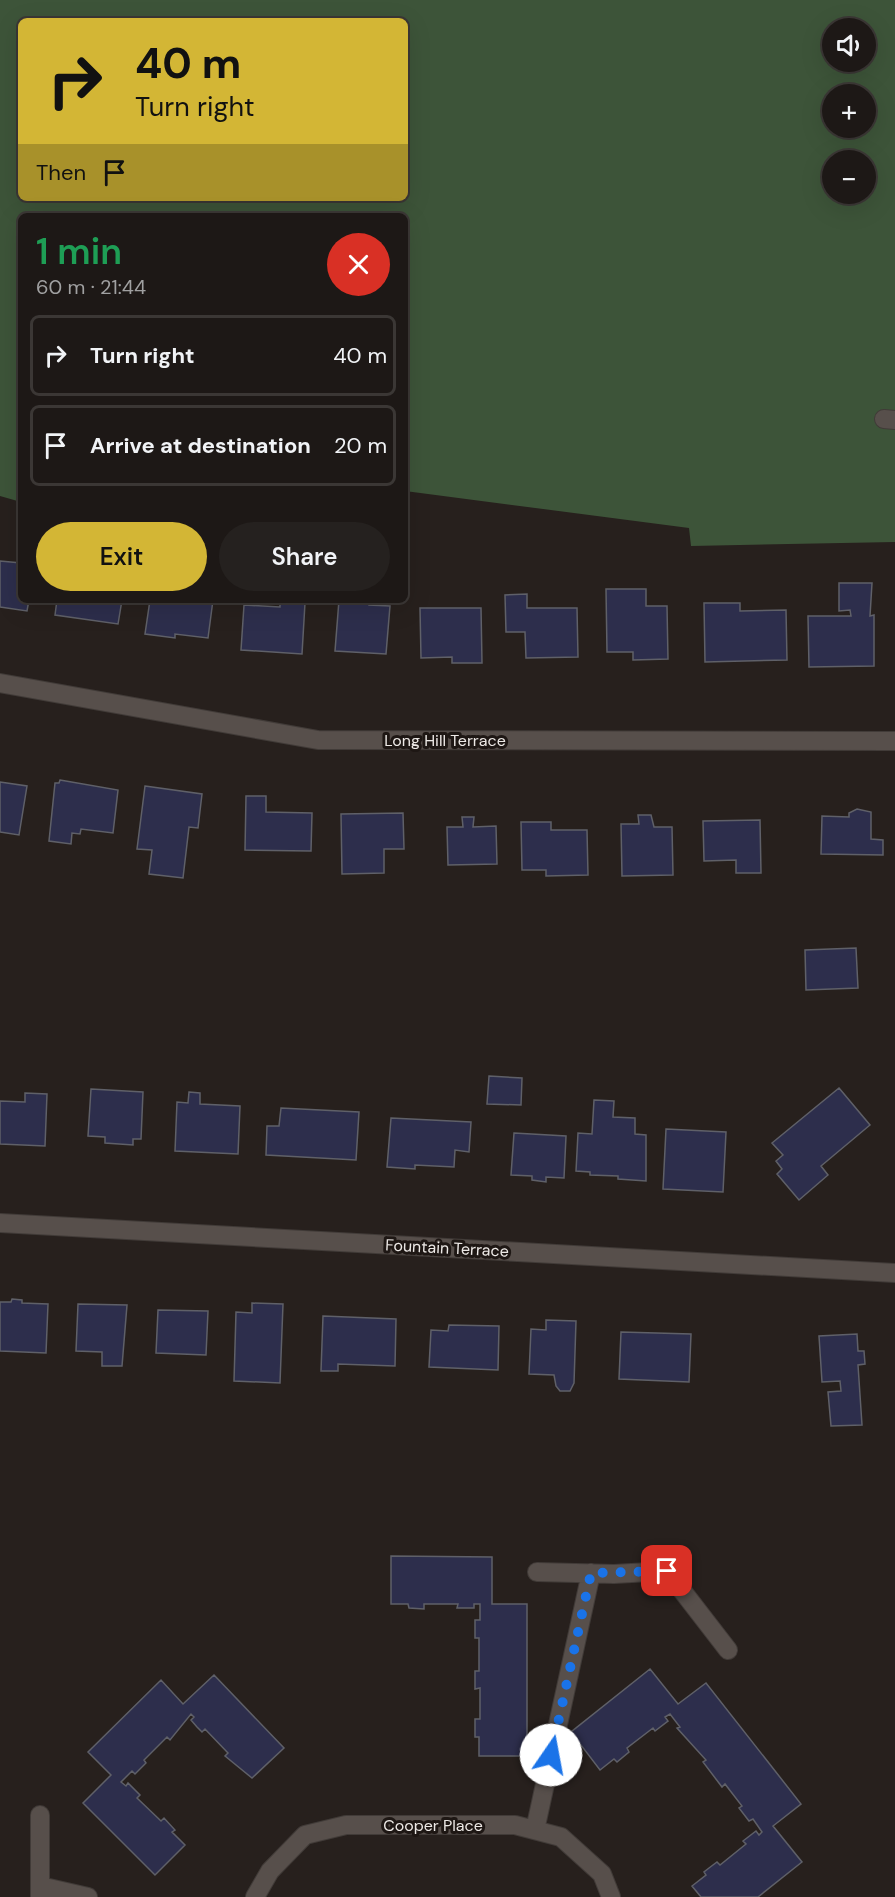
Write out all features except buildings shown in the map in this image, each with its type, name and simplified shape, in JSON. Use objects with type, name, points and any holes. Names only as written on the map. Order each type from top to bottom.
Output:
[{"type":"street","name":"Long Hill Terrace","points":[[0,683],[318,740],[895,741]]},
{"type":"street","name":"Fountain Terrace","points":[[0,1223],[895,1273]]},
{"type":"street","points":[[537,1572],[667,1571],[728,1650]]},
{"type":"street","points":[[535,1830],[591,1573]]},
{"type":"street","points":[[40,1815],[40,1891],[88,1897]]},
{"type":"street","name":"Cooper Place","points":[[255,1897],[270,1870],[305,1835],[346,1825],[515,1825],[561,1836],[602,1874],[611,1897]]},
{"type":"green space","points":[[0,0],[895,0],[895,542],[691,546],[689,528],[408,491],[408,213],[18,213],[18,501],[0,496]]},
{"type":"route","points":[[551,1755],[591,1573],[667,1571]]}]
